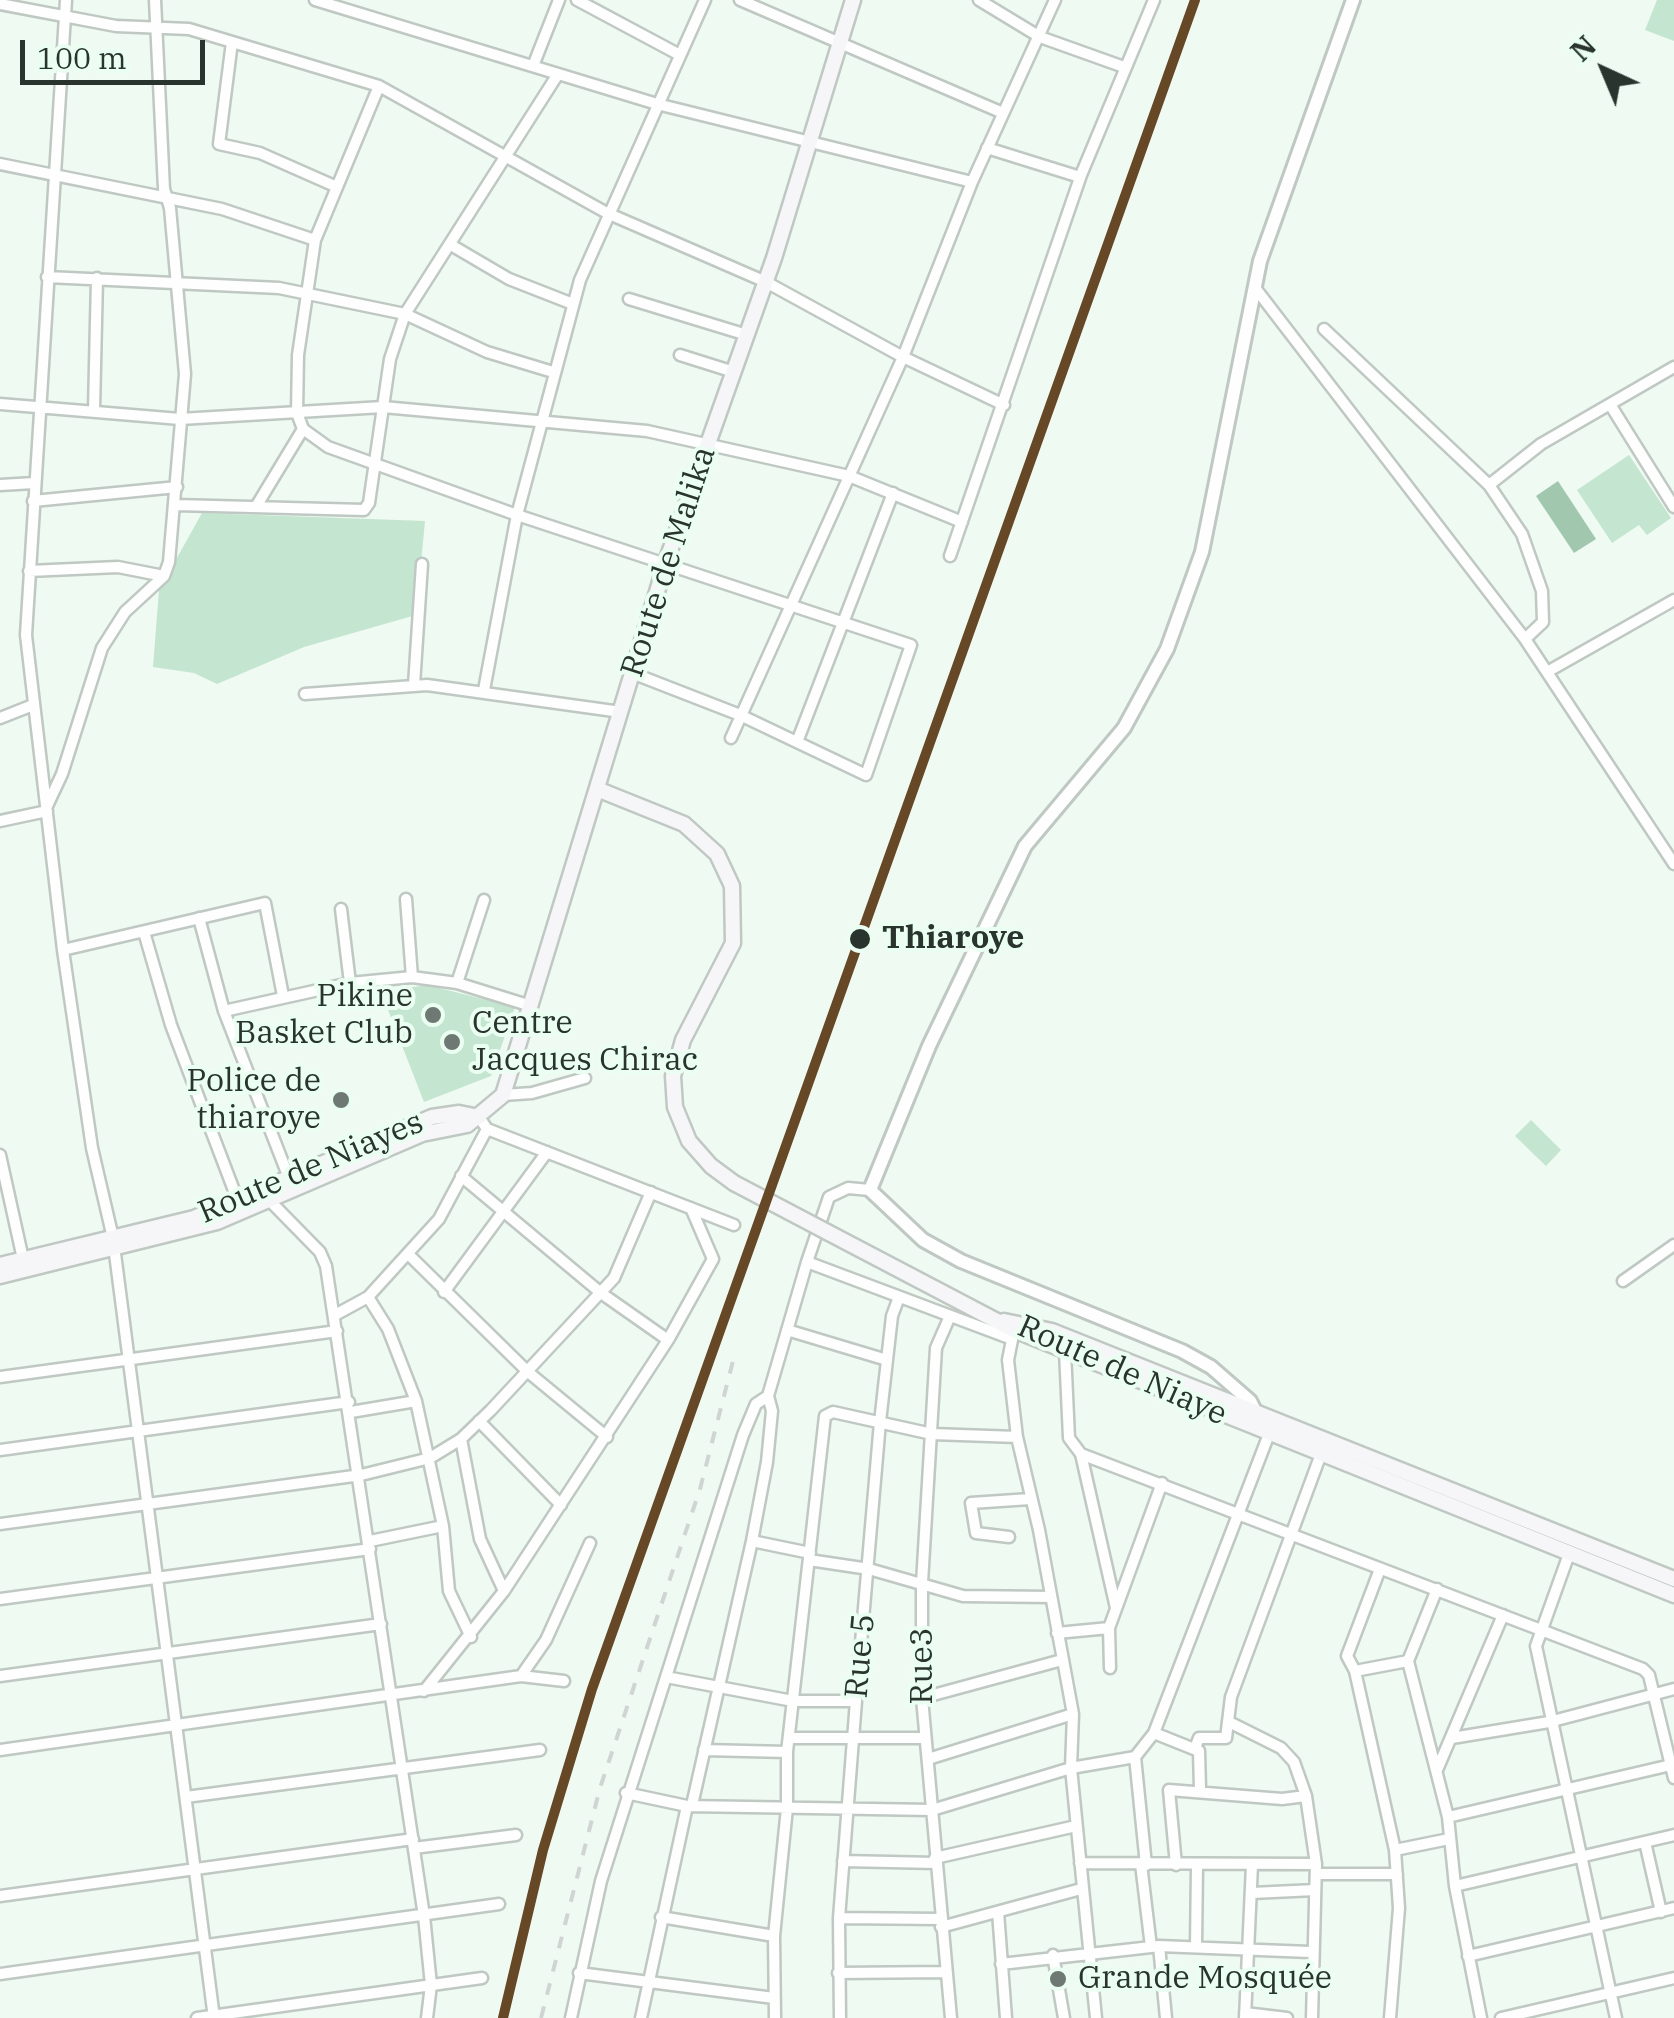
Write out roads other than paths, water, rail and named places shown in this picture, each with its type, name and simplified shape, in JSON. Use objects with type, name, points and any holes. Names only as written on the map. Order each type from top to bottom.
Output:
[{"type":"main road","name":"Route de Malika","points":[[483,1123],[503,1095],[666,562],[766,282],[853,0]]},
{"type":"main road","points":[[597,789],[676,818],[717,854],[732,886],[733,943],[684,1040],[673,1076],[675,1107],[689,1142],[711,1166],[734,1182],[1010,1330]]},
{"type":"main road","name":"Route de Niayes","points":[[0,1276],[177,1223],[351,1158],[483,1123]]},
{"type":"main road","name":"Route de Niayes","points":[[0,1264],[180,1234],[269,1200],[351,1158]]},
{"type":"main road","name":"Route de Niaye","points":[[1010,1330],[1052,1332],[1256,1413],[1313,1446]]},
{"type":"main road","name":"Route de Niaye","points":[[1010,1330],[1270,1434],[1339,1454],[1674,1579]]},
{"type":"main road","name":"Route de Niaye","points":[[1339,1454],[1674,1595]]},
{"type":"street","points":[[66,0],[26,636],[63,950],[92,1148],[114,1244],[214,2017]]},
{"type":"street","points":[[47,809],[102,648],[124,612],[164,576],[176,505],[185,374],[166,200],[153,28],[155,0]]},
{"type":"street","points":[[315,0],[657,104],[972,182]]},
{"type":"street","points":[[533,66],[559,0]]},
{"type":"street","points":[[577,0],[678,54]]},
{"type":"street","points":[[484,690],[517,515],[573,304],[607,213],[703,3],[690,0]]},
{"type":"street","points":[[740,0],[841,40],[1003,113]]},
{"type":"street","points":[[979,0],[1040,37],[1124,67]]},
{"type":"street","points":[[730,738],[903,357],[972,182],[1055,0]]},
{"type":"street","points":[[950,556],[1080,177],[1154,0]]},
{"type":"street","points":[[870,1190],[928,1046],[1024,846],[1124,728],[1167,649],[1202,552],[1256,289],[1279,199],[1353,0]]},
{"type":"street","points":[[0,4],[65,13],[116,26],[190,29],[379,86],[607,213],[766,282],[903,357],[1004,405]]},
{"type":"street","points":[[232,42],[220,144],[260,153],[337,187]]},
{"type":"street","points":[[176,505],[359,511],[369,503],[390,358],[405,314],[452,246],[558,74]]},
{"type":"street","points":[[379,86],[314,240],[305,294],[298,413],[303,429],[328,447],[517,515],[910,645],[866,775],[740,715],[632,673]]},
{"type":"street","points":[[987,148],[1080,177]]},
{"type":"street","points":[[0,164],[236,213],[314,240]]},
{"type":"street","points":[[452,246],[509,279],[573,304]]},
{"type":"street","points":[[48,277],[255,284],[405,314],[487,352],[553,372]]},
{"type":"street","points":[[94,410],[96,278]]},
{"type":"street","points":[[1256,289],[1526,639],[1674,864]]},
{"type":"street","points":[[629,299],[746,335]]},
{"type":"street","points":[[1324,329],[1489,485],[1522,534],[1542,591],[1543,622],[1526,639]]},
{"type":"street","points":[[680,355],[734,372]]},
{"type":"street","points":[[1489,485],[1541,444],[1674,367]]},
{"type":"street","points":[[0,404],[180,419],[383,407],[647,431],[709,441],[849,476],[962,522]]},
{"type":"street","points":[[1611,406],[1674,506]]},
{"type":"street","points":[[256,505],[303,429]]},
{"type":"street","points":[[0,485],[34,483]]},
{"type":"street","points":[[32,501],[177,487]]},
{"type":"street","points":[[797,742],[893,493]]},
{"type":"street","points":[[414,685],[422,564]]},
{"type":"street","points":[[29,571],[107,566],[164,576]]},
{"type":"street","points":[[1547,672],[1674,600]]},
{"type":"street","points":[[305,694],[414,685],[484,690],[621,712]]},
{"type":"street","points":[[0,718],[33,704]]},
{"type":"street","points":[[0,821],[47,809]]},
{"type":"street","points":[[406,899],[412,977]]},
{"type":"street","points":[[458,983],[484,900]]},
{"type":"street","points":[[63,950],[261,902],[267,905],[283,996]]},
{"type":"street","points":[[341,909],[350,983]]},
{"type":"street","points":[[199,918],[224,1010],[289,1178]]},
{"type":"street","points":[[144,932],[171,1025],[238,1201]]},
{"type":"street","points":[[224,1010],[350,983],[412,977],[458,983],[531,1006]]},
{"type":"street","points":[[503,1095],[532,1093],[584,1078]]},
{"type":"street","points":[[335,1315],[368,1297],[439,1219],[483,1123],[547,1152],[734,1224]]},
{"type":"street","points":[[444,1292],[547,1152]]},
{"type":"street","points":[[0,1155],[23,1259]]},
{"type":"street","points":[[461,1176],[601,1292],[668,1340]]},
{"type":"street","points":[[641,2018],[661,1917],[752,1541],[767,1462],[772,1411],[768,1396],[829,1197],[837,1190],[870,1190],[912,1231],[960,1261],[1182,1351],[1210,1367],[1250,1400],[1256,1413]]},
{"type":"street","points":[[0,1524],[361,1475],[430,1458],[461,1439],[614,1278],[651,1192]]},
{"type":"street","points":[[269,1200],[324,1259],[335,1315],[424,1916],[432,1984],[427,2018]]},
{"type":"street","points":[[424,1691],[504,1591],[668,1340],[712,1259],[691,1208]]},
{"type":"street","points":[[1623,1281],[1674,1245]]},
{"type":"street","points":[[408,1254],[528,1372],[607,1437]]},
{"type":"street","points":[[807,1262],[950,1316],[1010,1330],[1008,1360],[1016,1437],[1073,1714],[1071,1768],[1096,2018]]},
{"type":"street","name":"Rue 5","points":[[840,2018],[840,1918],[856,1701],[880,1422],[899,1296]]},
{"type":"street","points":[[368,1297],[388,1329],[416,1402],[444,1526],[450,1592],[471,1637]]},
{"type":"street","name":"Rue3","points":[[950,1316],[936,1348],[922,1584],[922,1698],[951,2018]]},
{"type":"street","points":[[787,1330],[888,1360]]},
{"type":"street","points":[[0,1377],[337,1331]]},
{"type":"street","points":[[1065,1352],[1069,1438],[1081,1454],[1116,1608]]},
{"type":"street","points":[[571,2018],[626,1793],[742,1435],[756,1404],[768,1396]]},
{"type":"street","points":[[0,1450],[137,1431],[416,1402]]},
{"type":"street","points":[[775,2018],[774,1936],[788,1808],[787,1752],[826,1416],[833,1412],[932,1434],[1016,1437]]},
{"type":"street","points":[[479,1421],[562,1505]]},
{"type":"street","points":[[1166,2018],[1143,1865],[1136,1757],[1154,1732],[1270,1434]]},
{"type":"street","points":[[461,1439],[480,1539],[504,1591]]},
{"type":"street","points":[[1195,1748],[1199,1738],[1226,1738],[1231,1697],[1289,1532],[1313,1446]]},
{"type":"street","points":[[1081,1454],[1644,1669],[1655,1696],[1674,1778]]},
{"type":"street","points":[[1110,1668],[1110,1628],[1162,1483]]},
{"type":"street","points":[[1009,1537],[976,1533],[971,1504],[1030,1499]]},
{"type":"street","points":[[0,1600],[370,1545],[444,1526]]},
{"type":"street","points":[[752,1541],[963,1596],[1051,1598]]},
{"type":"street","points":[[520,1676],[546,1640],[590,1543]]},
{"type":"street","points":[[1570,1554],[1536,1646],[1549,1722],[1616,2018]]},
{"type":"street","points":[[1380,1569],[1346,1656],[1355,1671],[1395,1850],[1399,1908],[1390,2018]]},
{"type":"street","points":[[1437,1589],[1408,1661],[1448,1817],[1455,1886],[1481,2018]]},
{"type":"street","points":[[1436,1772],[1503,1615]]},
{"type":"street","points":[[0,1676],[381,1624]]},
{"type":"street","points":[[1058,1633],[1110,1628]]},
{"type":"street","points":[[922,1698],[1062,1660]]},
{"type":"street","points":[[1355,1671],[1408,1661]]},
{"type":"street","points":[[0,1750],[520,1676],[564,1681]]},
{"type":"street","points":[[666,1678],[794,1701],[856,1701]]},
{"type":"street","points":[[1452,1738],[1549,1722],[1674,1690]]},
{"type":"street","points":[[928,1759],[1073,1714]]},
{"type":"street","points":[[1229,1722],[1288,1754],[1306,1796],[1316,1869],[1310,1952],[1312,2018]]},
{"type":"street","points":[[1154,1732],[1200,1750],[1200,1789]]},
{"type":"street","points":[[789,1738],[924,1738]]},
{"type":"street","points":[[186,1797],[540,1750]]},
{"type":"street","points":[[704,1750],[787,1752]]},
{"type":"street","points":[[626,1793],[689,1805],[932,1810],[1071,1768],[1136,1757]]},
{"type":"street","points":[[1448,1817],[1671,1758]]},
{"type":"street","points":[[1176,1865],[1168,1792],[1200,1789],[1246,1797],[1306,1796]]},
{"type":"street","points":[[843,1861],[936,1860],[1076,1826]]},
{"type":"street","points":[[0,1896],[195,1869],[516,1835]]},
{"type":"street","points":[[1455,1886],[1674,1835]]},
{"type":"street","points":[[1395,1850],[1449,1839]]},
{"type":"street","points":[[1645,1842],[1661,1912]]},
{"type":"street","points":[[1080,1863],[1252,1865],[1397,1874]]},
{"type":"street","points":[[1252,1865],[1245,2016],[1286,2018]]},
{"type":"street","points":[[1196,1946],[1197,1866]]},
{"type":"street","points":[[840,1918],[940,1923],[1081,1889]]},
{"type":"street","points":[[1252,1893],[1315,1890]]},
{"type":"street","points":[[0,1974],[499,1904]]},
{"type":"street","points":[[1468,1956],[1674,1908]]},
{"type":"street","points":[[998,1912],[1006,2018]]},
{"type":"street","points":[[661,1917],[774,1936]]},
{"type":"street","points":[[1001,1964],[1088,1951],[1154,1947],[1310,1952]]},
{"type":"street","points":[[1053,1955],[1064,2018]]},
{"type":"street","points":[[838,1972],[946,1972]]},
{"type":"street","points":[[580,1973],[774,1998]]},
{"type":"street","points":[[197,2018],[482,1978]]},
{"type":"street","points":[[1501,2018],[1674,1978]]},
{"type":"railway","points":[[541,2018],[600,1788],[700,1489],[733,1361]]},
{"type":"place","name":"Thiaroye","points":[[860,939]]},
{"type":"place","name":"Pikine Basket Club","points":[[433,1015]]},
{"type":"place","name":"Centre Jacques Chirac","points":[[452,1042]]},
{"type":"place","name":"Police de thiaroye","points":[[341,1100]]},
{"type":"place","name":"Grande Mosquée","points":[[1058,1979]]}]
